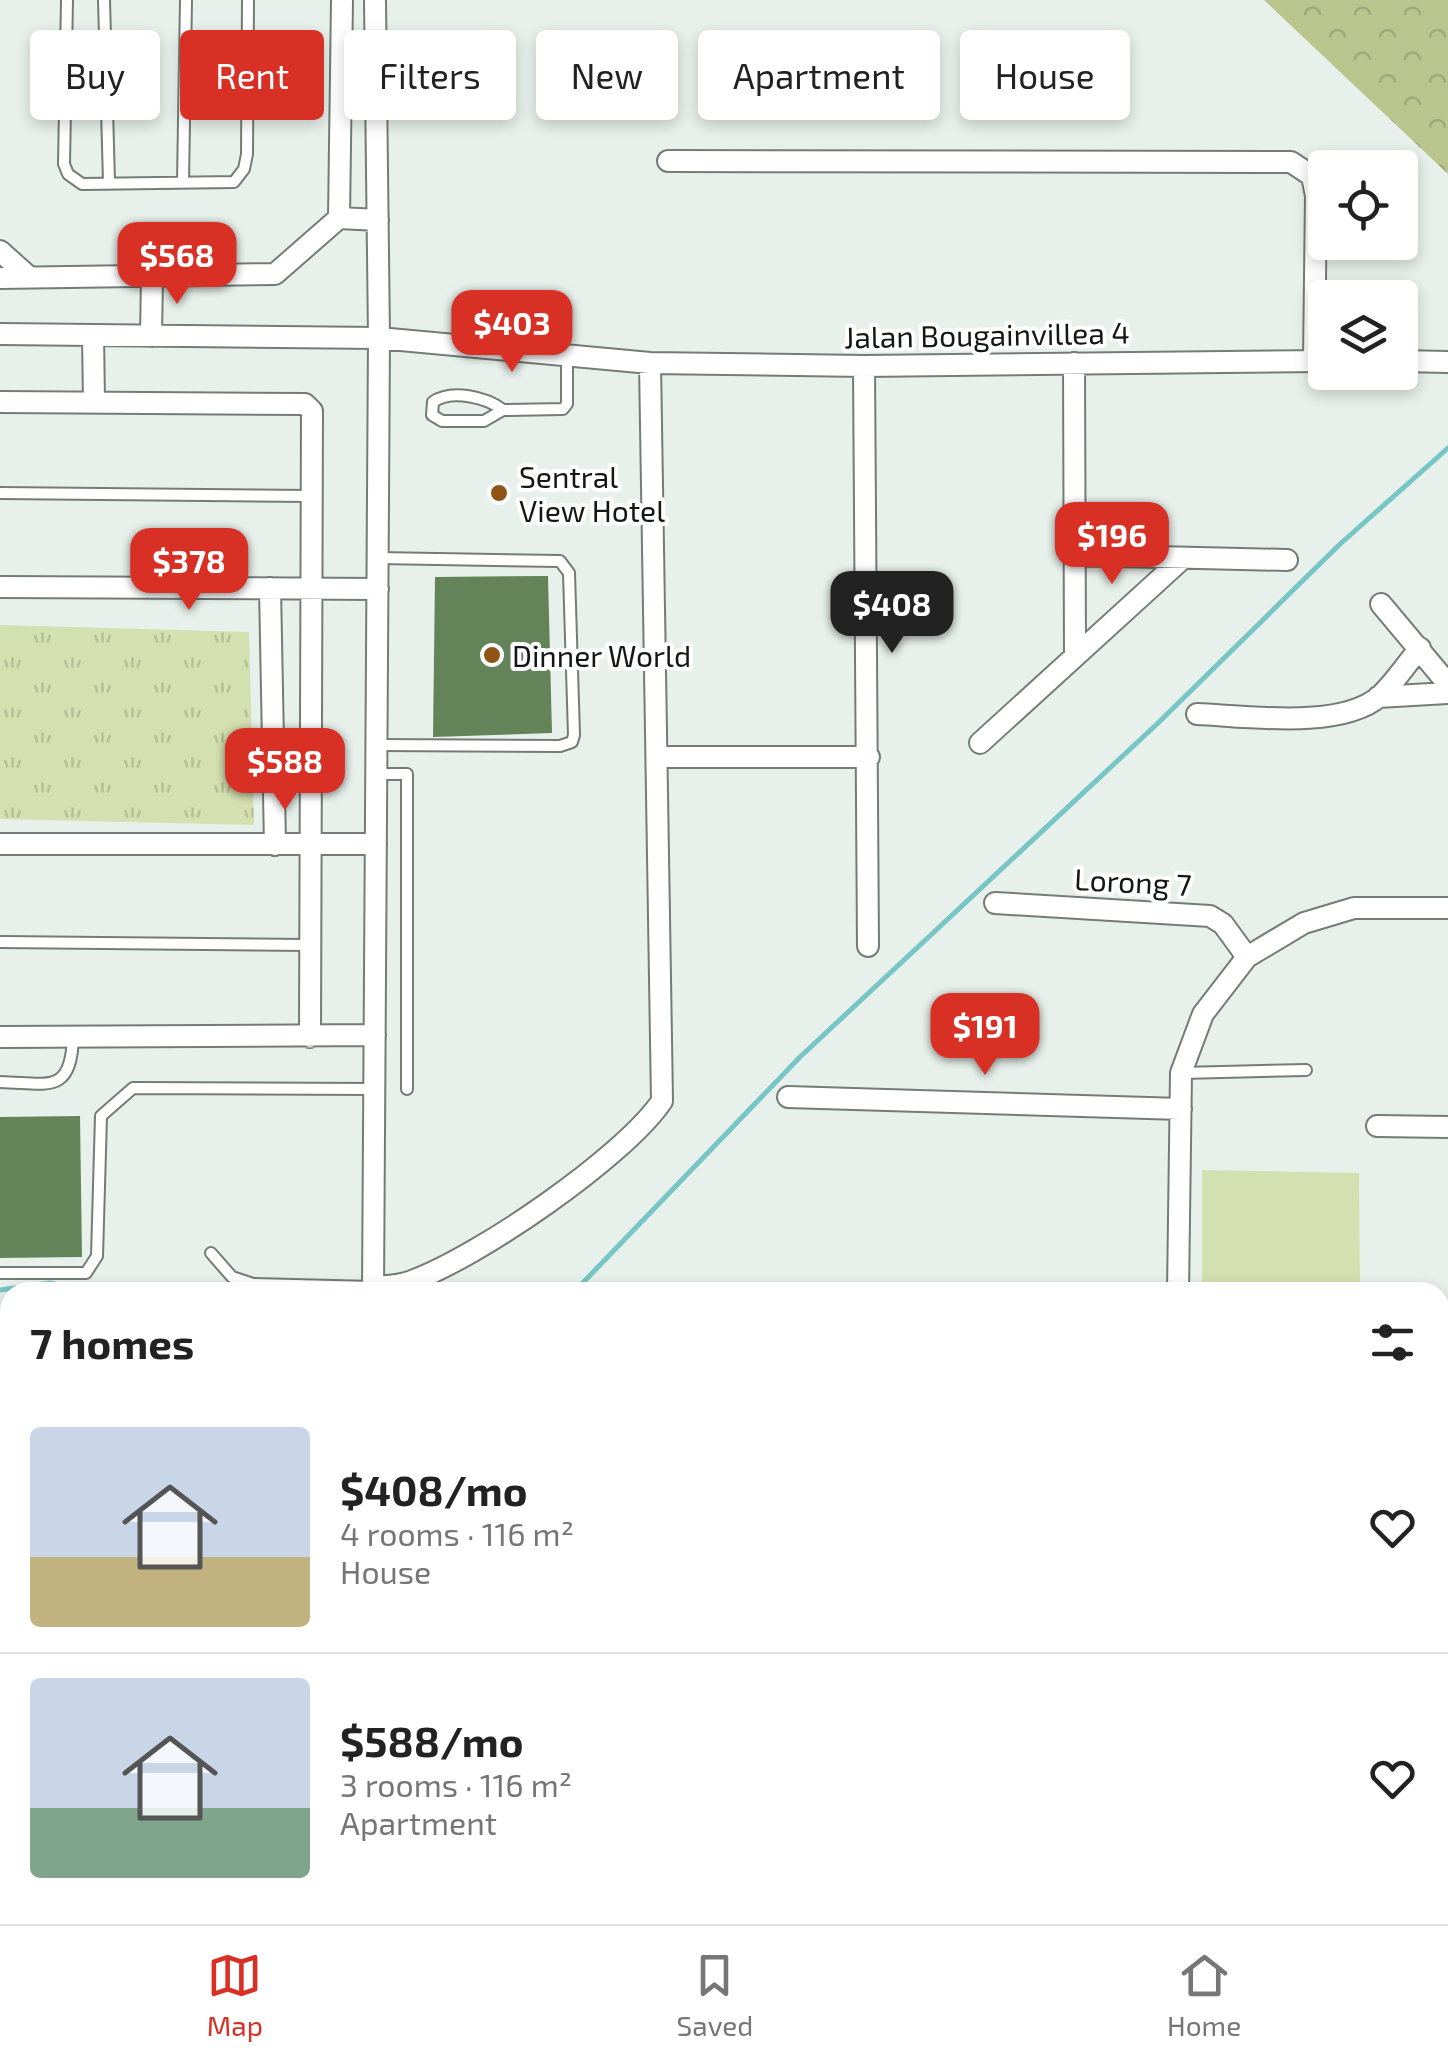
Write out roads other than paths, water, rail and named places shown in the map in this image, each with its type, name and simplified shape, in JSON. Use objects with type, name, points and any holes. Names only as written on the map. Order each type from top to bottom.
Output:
[{"type":"street","points":[[340,218],[342,0]]},
{"type":"street","points":[[374,1282],[379,338],[375,0]]},
{"type":"street","points":[[668,161],[1291,162],[1312,176],[1318,280]]},
{"type":"street","points":[[0,278],[275,274],[340,218],[378,220]]},
{"type":"street","points":[[0,252],[29,278]]},
{"type":"street","points":[[151,336],[152,276]]},
{"type":"street","name":"Jalan Bougainvillea 4","points":[[0,334],[379,338],[650,363],[864,366],[1308,361]]},
{"type":"street","points":[[94,336],[94,402]]},
{"type":"street","points":[[1418,361],[1448,362]]},
{"type":"street","points":[[408,1282],[502,1234],[623,1146],[647,1124],[662,1102],[650,363]]},
{"type":"street","points":[[1074,363],[1075,654]]},
{"type":"street","points":[[864,366],[868,946]]},
{"type":"street","points":[[0,402],[305,404],[312,411],[310,1037]]},
{"type":"street","points":[[1073,556],[1286,560]]},
{"type":"street","points":[[980,743],[1182,558]]},
{"type":"street","points":[[0,587],[378,589]]},
{"type":"street","points":[[270,588],[275,846]]},
{"type":"street","points":[[1381,604],[1448,684]]},
{"type":"street","points":[[1197,714],[1328,716],[1354,710],[1378,697],[1420,648]]},
{"type":"street","points":[[1378,697],[1448,693]]},
{"type":"street","points":[[657,758],[868,758]]},
{"type":"street","points":[[0,844],[376,844]]},
{"type":"street","name":"Lorong 7","points":[[996,902],[1210,916],[1223,924],[1246,957]]},
{"type":"street","points":[[1178,1282],[1182,1073],[1203,1014],[1246,957],[1304,923],[1354,908],[1448,908]]},
{"type":"street","points":[[0,1038],[375,1035]]},
{"type":"street","points":[[788,1097],[1180,1109]]},
{"type":"street","points":[[1377,1126],[1448,1127]]},
{"type":"lane","points":[[67,0],[64,164],[68,174],[82,184],[234,182],[244,169],[247,154],[248,0]]},
{"type":"lane","points":[[104,0],[108,182]]},
{"type":"lane","points":[[183,182],[186,0]]},
{"type":"lane","points":[[503,410],[485,399],[444,396],[433,402],[432,415],[442,421],[484,421],[503,410],[563,410],[567,404],[567,355]]},
{"type":"lane","points":[[0,492],[311,496]]},
{"type":"lane","points":[[376,745],[560,746],[572,742],[574,735],[570,573],[566,564],[378,558]]},
{"type":"lane","points":[[376,774],[407,774],[407,1089]]},
{"type":"lane","points":[[0,942],[310,945]]},
{"type":"lane","points":[[0,1082],[53,1083],[66,1075],[72,1065],[72,1037]]},
{"type":"lane","points":[[1182,1073],[1306,1070]]},
{"type":"lane","points":[[0,1273],[86,1273],[97,1256],[102,1116],[134,1088],[375,1088]]},
{"type":"lane","points":[[211,1253],[232,1277],[247,1282]]},
{"type":"waterway","points":[[584,1282],[800,1057],[1157,724],[1339,545],[1448,448]]},
{"type":"place","name":"Sentral View Hotel","points":[[499,493]]},
{"type":"place","name":"Dinner World","points":[[492,655]]}]
